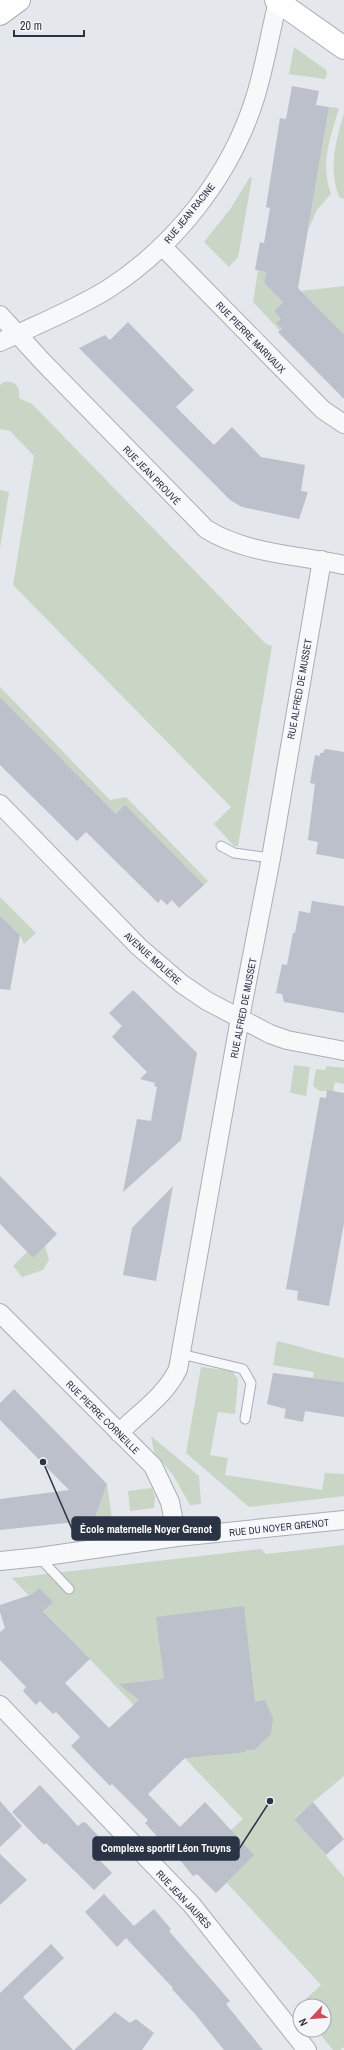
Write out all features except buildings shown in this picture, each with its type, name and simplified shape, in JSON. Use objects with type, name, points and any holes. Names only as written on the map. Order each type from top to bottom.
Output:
[{"type":"street","points":[[0,14],[19,0]]},
{"type":"street","points":[[277,0],[344,48]]},
{"type":"street","name":"RUE JEAN RACINE","points":[[0,342],[49,321],[107,289],[134,271],[162,246],[179,227],[221,173],[239,136],[255,98],[277,0]]},
{"type":"street","name":"RUE PIERRE MARIVAUX","points":[[162,246],[323,410],[344,424]]},
{"type":"street","name":"RUE JEAN PROUVÉ","points":[[0,315],[206,529],[217,536],[241,545],[344,565]]},
{"type":"street","name":"RUE ALFRED DE MUSSET","points":[[119,1433],[158,1396],[175,1376],[181,1354],[240,1018],[271,858],[322,560]]},
{"type":"street","name":"AVENUE MOLIÈRE","points":[[0,804],[116,924],[163,969],[207,1001],[270,1034],[287,1040],[344,1051]]},
{"type":"street","name":"RUE PIERRE CORNEILLE","points":[[0,1313],[153,1466],[160,1478],[170,1502],[177,1537]]},
{"type":"street","name":"RUE DU NOYER GRENOT","points":[[0,1561],[39,1557],[177,1537],[344,1520]]},
{"type":"street","name":"RUE JEAN JAURÈS","points":[[0,1705],[192,1905],[307,2050]]},
{"type":"lane","points":[[221,846],[234,853],[271,858]]},
{"type":"lane","points":[[181,1354],[244,1369],[251,1384],[246,1419]]},
{"type":"lane","points":[[39,1557],[69,1589]]},
{"type":"green space","points":[[294,47],[326,70],[327,74],[325,79],[289,74]]},
{"type":"green space","points":[[329,107],[339,108],[326,161],[326,172],[331,194],[317,210],[308,230]]},
{"type":"green space","points":[[344,113],[344,199],[339,197],[336,186],[334,176],[334,155]]},
{"type":"green space","points":[[250,177],[252,178],[238,257],[229,267],[204,242],[231,208]]},
{"type":"green space","points":[[258,271],[266,272],[264,283],[283,302],[274,311],[281,319],[276,323],[282,329],[280,331],[253,302]]},
{"type":"green space","points":[[344,286],[344,334],[301,291]]},
{"type":"green space","points":[[4,382],[14,383],[19,391],[19,398],[32,404],[266,644],[272,646],[238,846],[234,846],[214,824],[231,807],[13,585],[34,456],[10,431],[0,429],[0,385]]},
{"type":"green space","points":[[0,490],[9,492],[0,548]]},
{"type":"green space","points":[[0,687],[110,800],[126,797],[208,881],[204,885],[116,814],[0,697]]},
{"type":"green space","points":[[0,897],[36,933],[24,944],[20,935],[0,916]]},
{"type":"green space","points":[[294,1065],[310,1067],[306,1096],[290,1093]]},
{"type":"green space","points":[[327,1066],[344,1068],[344,1084],[335,1082],[333,1091],[320,1091],[313,1086],[316,1069],[325,1070]]},
{"type":"green space","points":[[45,1246],[49,1260],[43,1270],[22,1277],[13,1266],[27,1252],[33,1258]]},
{"type":"green space","points":[[277,1341],[344,1358],[344,1382],[313,1378],[314,1372],[273,1365]]},
{"type":"green space","points":[[201,1367],[232,1371],[238,1379],[235,1414],[218,1412],[210,1455],[228,1458],[225,1475],[322,1490],[325,1473],[344,1474],[344,1496],[249,1507],[186,1453]]},
{"type":"green space","points":[[151,1436],[199,1476],[201,1504],[190,1505],[173,1475],[154,1452]]},
{"type":"green space","points":[[107,1484],[112,1519],[96,1522],[94,1520]]},
{"type":"green space","points":[[152,1488],[155,1497],[154,1508],[130,1511],[128,1491]]},
{"type":"green space","points":[[344,1545],[344,1776],[294,1818],[344,1877],[344,2047],[340,2050],[333,2050],[323,2038],[332,2038],[332,1998],[307,1998],[321,1985],[227,1883],[216,1893],[197,1874],[193,1876],[188,1869],[243,1819],[12,1578],[261,1549],[266,1554]]},
{"type":"place","name":"École maternelle Noyer Grenot","points":[[43,1462]]},
{"type":"place","name":"Complexe sportif Léon Truyns","points":[[270,1801]]}]
